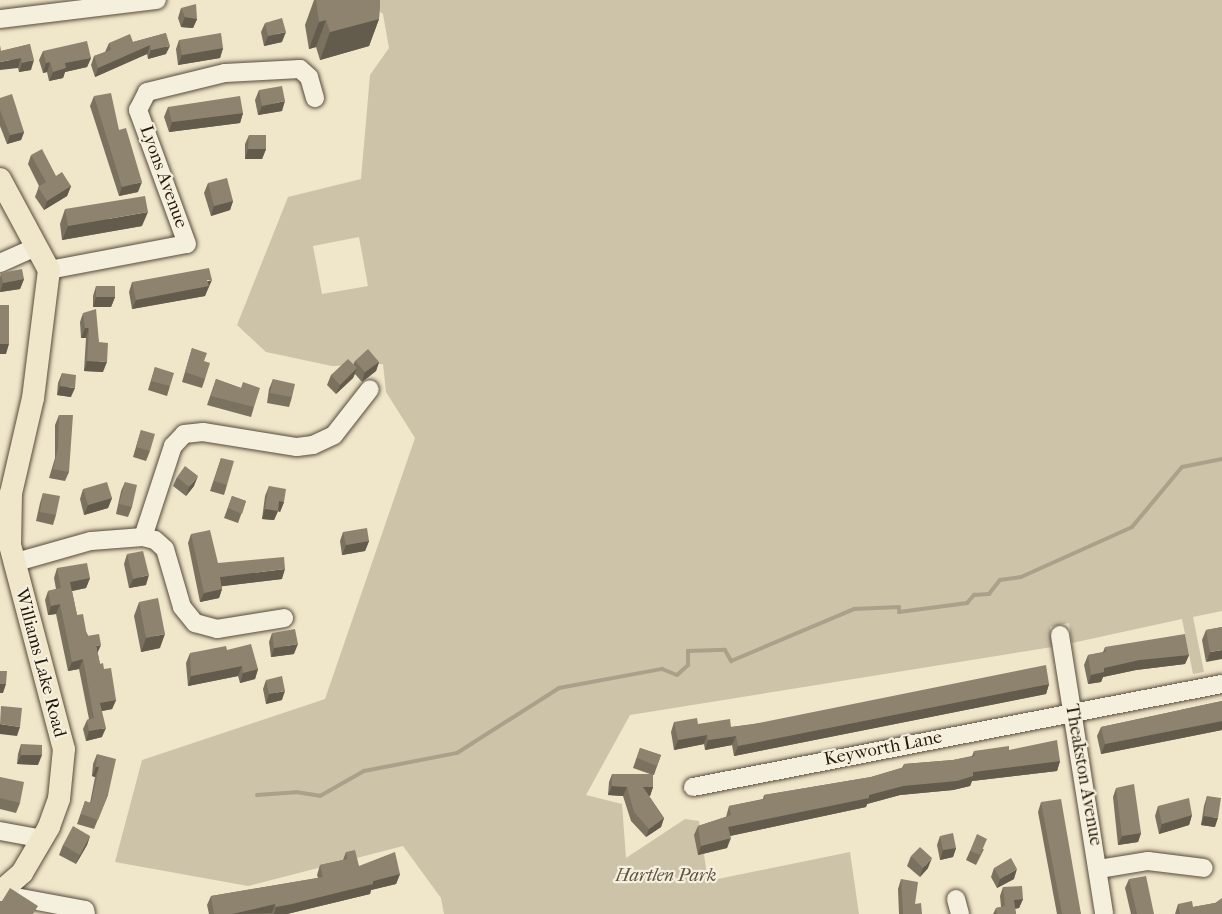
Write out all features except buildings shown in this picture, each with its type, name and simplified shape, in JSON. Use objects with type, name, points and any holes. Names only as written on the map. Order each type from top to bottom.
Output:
[{"type":"main road","points":[[0,179],[49,270]]},
{"type":"main road","name":"Williams Lake Road","points":[[0,892],[22,873],[43,839],[59,799],[64,749],[13,562],[11,493],[33,398],[49,270]]},
{"type":"street","points":[[0,19],[158,0]]},
{"type":"street","name":"Lyons Avenue","points":[[49,270],[187,244],[138,110],[143,95],[151,90],[225,73],[300,69],[309,77],[315,98]]},
{"type":"street","points":[[0,263],[36,247]]},
{"type":"street","points":[[142,537],[173,446],[184,434],[203,432],[297,447],[313,445],[334,435],[370,389]]},
{"type":"street","points":[[13,562],[91,541],[142,537],[155,540],[165,549],[182,607],[195,623],[217,629],[284,618]]},
{"type":"street","name":"Theakston Avenue","points":[[1060,635],[1099,869],[1104,914]]},
{"type":"street","name":"Keyworth Lane","points":[[693,787],[1072,710],[1222,684]]},
{"type":"street","points":[[0,831],[43,839]]},
{"type":"street","points":[[1099,869],[1148,861],[1204,868]]},
{"type":"street","points":[[0,892],[85,910],[86,914]]},
{"type":"green space","name":"Hartlen Park","points":[[364,0],[1222,0],[1222,611],[1193,617],[1204,672],[1193,674],[1182,619],[1072,643],[1069,623],[1050,627],[1052,647],[630,715],[586,795],[622,804],[626,858],[685,819],[699,821],[708,881],[850,852],[859,914],[444,914],[441,898],[403,846],[248,886],[115,862],[142,760],[325,699],[415,438],[386,392],[383,364],[332,366],[266,352],[237,325],[288,197],[361,179],[370,75],[389,48],[383,14]],"holes":[[[359,237],[368,286],[322,294],[313,246]]]},
{"type":"waterway","points":[[257,795],[296,792],[320,796],[364,771],[457,753],[559,688],[662,669],[677,675],[688,665],[688,651],[725,650],[731,661],[854,609],[899,607],[899,612],[967,603],[974,595],[989,594],[1000,580],[1021,577],[1132,527],[1182,467],[1222,459]]}]
